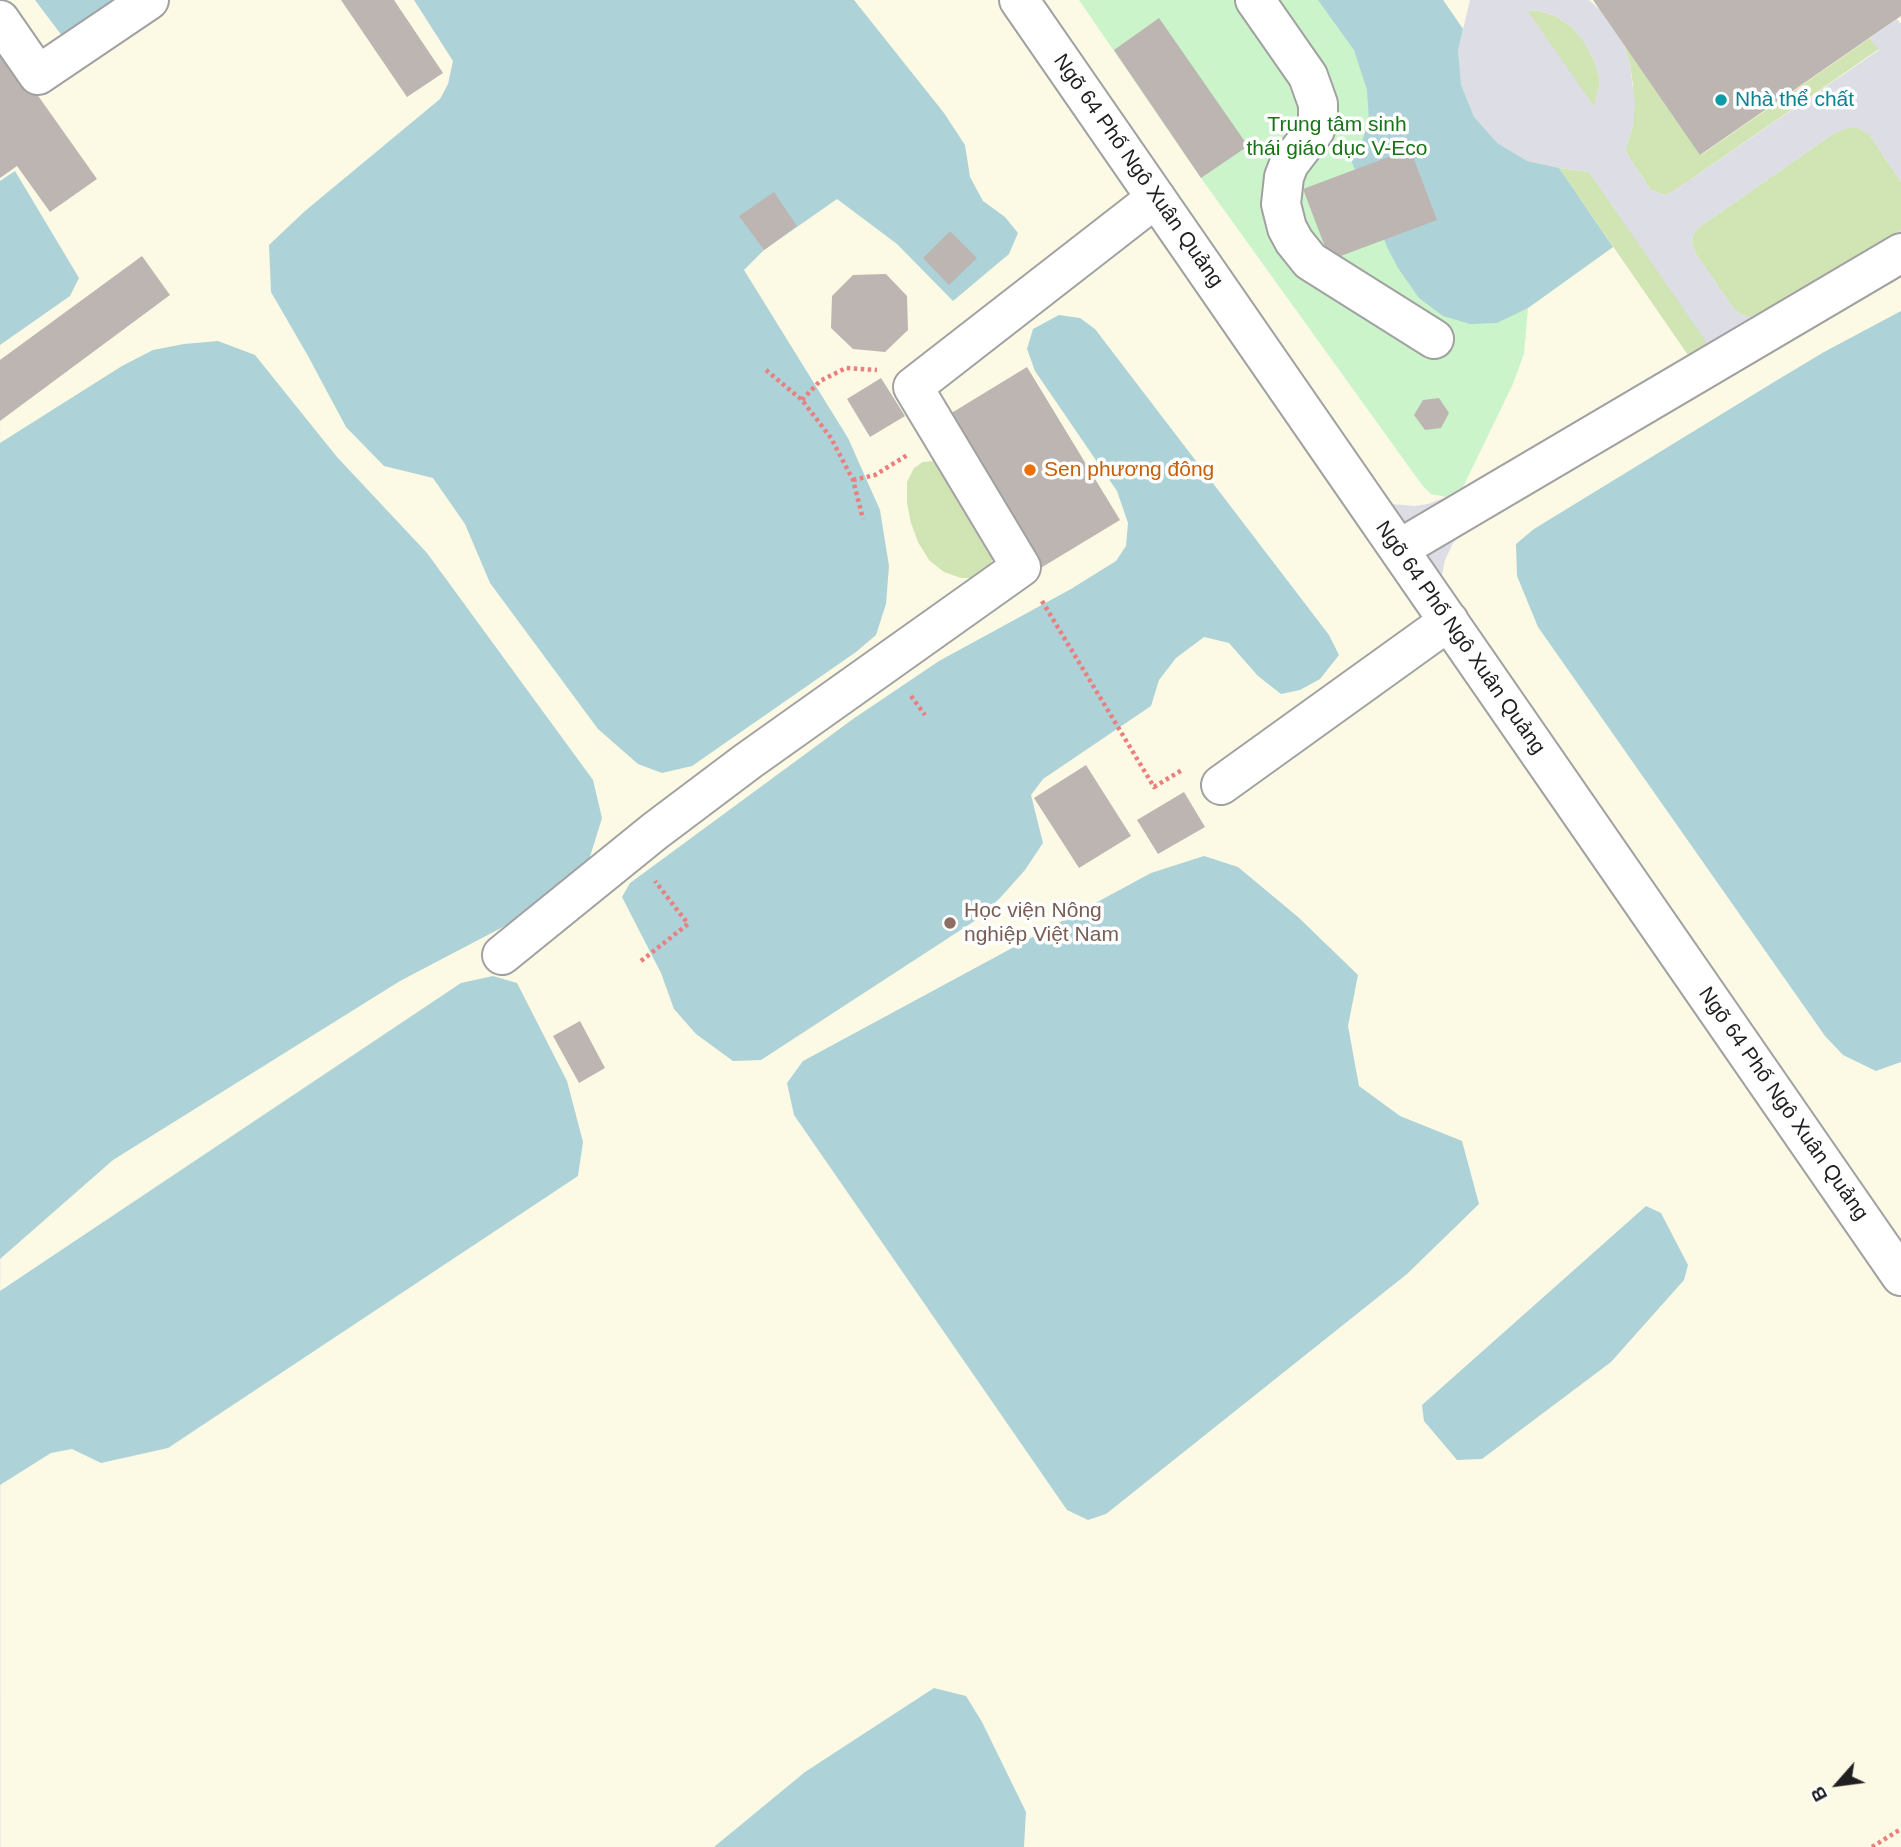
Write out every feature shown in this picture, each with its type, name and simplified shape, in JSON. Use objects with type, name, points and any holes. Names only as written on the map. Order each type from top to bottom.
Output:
[{"type":"street","points":[[0,20],[38,75],[149,0]]},
{"type":"street","name":"Ngõ 64 Phố Ngô Xuân Quảng","points":[[1019,0],[1901,1276]]},
{"type":"street","points":[[1255,0],[1308,76],[1318,104],[1315,130],[1289,164],[1281,191],[1287,228],[1310,261],[1434,339]]},
{"type":"street","points":[[502,955],[654,831],[737,768],[1021,567],[914,387],[1156,198]]},
{"type":"street","points":[[1399,549],[1901,253]]},
{"type":"street","points":[[1221,785],[1449,621]]},
{"type":"path","points":[[802,400],[820,381],[846,368],[885,370],[914,387]]},
{"type":"path","points":[[766,370],[802,400],[831,438],[853,480],[863,519]]},
{"type":"path","points":[[853,480],[875,475]]},
{"type":"path","points":[[1040,598],[1154,787],[1204,757],[1221,785]]},
{"type":"path","points":[[641,961],[688,924],[649,872]]},
{"type":"path","points":[[1872,1847],[1901,1829]]},
{"type":"shaded area","name":"Học viện Nông nghiệp Việt Nam","points":[[0,0],[1901,0],[1901,1847],[1,1847]]},
{"type":"shaded area","points":[[1470,0],[1589,0],[1600,10],[1624,45],[1630,64],[1635,105],[1633,126],[1625,151],[1651,190],[1664,195],[1671,193],[1879,50],[1870,38],[1897,19],[1901,24],[1901,182],[1869,134],[1858,128],[1847,128],[1836,132],[1698,228],[1693,235],[1692,244],[1734,309],[1749,317],[1901,230],[1901,274],[1466,530],[1453,543],[1445,560],[1441,580],[1391,504],[1415,506],[1446,497],[1707,343],[1589,172],[1527,161],[1497,143],[1474,117],[1461,85],[1458,50]],"holes":[[[1527,10],[1555,16],[1572,27],[1585,43],[1595,62],[1600,83],[1594,106]]]},
{"type":"green space","name":"Trung tâm sinh thái giáo dục V-Eco","points":[[1079,0],[1443,0],[1463,29],[1458,50],[1527,161],[1559,168],[1613,247],[1528,308],[1524,354],[1512,386],[1463,487],[1446,497],[1431,494],[1422,485],[1201,178]]},
{"type":"green space","points":[[1526,10],[1555,16],[1572,27],[1585,43],[1595,62],[1600,83],[1594,107]]},
{"type":"green space","points":[[1870,38],[1879,49],[1671,193],[1664,195],[1651,190],[1625,151],[1633,126],[1633,85],[1624,45],[1701,155]]},
{"type":"green space","points":[[1858,128],[1869,134],[1901,182],[1901,230],[1758,314],[1749,317],[1742,315],[1734,309],[1696,254],[1692,244],[1693,235],[1698,228],[1836,132]]},
{"type":"green space","points":[[1559,168],[1589,172],[1708,343],[1688,355]]},
{"type":"green space","points":[[935,461],[947,468],[996,548],[990,566],[978,578],[961,578],[944,572],[929,560],[911,523],[907,482],[914,468],[923,462]]},
{"type":"water","points":[[35,0],[117,0],[63,37]]},
{"type":"water","points":[[414,0],[854,0],[944,113],[965,145],[970,177],[983,201],[1005,217],[1018,233],[1009,254],[953,301],[897,244],[837,199],[764,250],[744,270],[848,438],[880,510],[889,566],[886,604],[876,635],[856,652],[692,766],[662,773],[638,764],[598,729],[490,583],[465,524],[433,478],[384,466],[346,427],[271,292],[269,245],[305,211],[440,99],[448,84],[453,61]]},
{"type":"water","points":[[1318,0],[1443,0],[1463,29],[1458,50],[1461,85],[1474,117],[1497,143],[1527,161],[1559,168],[1613,247],[1528,308],[1497,323],[1470,324],[1443,316],[1419,298],[1388,249],[1351,160],[1361,144],[1369,121],[1367,90],[1354,50]]},
{"type":"water","points":[[15,171],[79,278],[70,296],[0,345],[0,181]]},
{"type":"water","points":[[1901,311],[1901,1062],[1876,1071],[1843,1055],[1825,1036],[1538,627],[1517,576],[1516,544],[1534,529],[1774,382]]},
{"type":"water","points":[[1059,315],[1080,318],[1095,329],[1329,635],[1339,655],[1320,679],[1300,690],[1281,694],[1258,676],[1229,643],[1204,637],[1176,658],[1159,680],[1151,706],[1043,779],[1031,795],[1043,843],[1025,870],[976,920],[761,1060],[733,1061],[696,1034],[674,1009],[661,973],[622,897],[630,883],[853,719],[939,661],[1071,589],[1116,561],[1126,546],[1128,523],[1117,491],[1035,371],[1027,349],[1033,329]]},
{"type":"water","points":[[218,341],[255,355],[337,457],[427,553],[593,780],[602,818],[588,863],[543,906],[400,981],[113,1160],[0,1259],[0,443],[122,366],[153,350]]},
{"type":"water","points":[[1204,856],[1238,867],[1298,917],[1358,975],[1348,1026],[1359,1086],[1400,1116],[1462,1141],[1479,1204],[1407,1274],[1106,1514],[1088,1520],[1067,1510],[794,1115],[787,1083],[803,1061],[1151,873]]},
{"type":"water","points":[[493,976],[517,983],[567,1081],[583,1142],[578,1176],[168,1448],[101,1463],[72,1449],[51,1453],[0,1485],[0,1291],[461,983]]},
{"type":"water","points":[[1646,1206],[1661,1213],[1688,1265],[1684,1280],[1611,1362],[1482,1459],[1457,1460],[1424,1421],[1422,1405]]},
{"type":"water","points":[[934,1688],[966,1696],[982,1722],[1026,1812],[1024,1847],[714,1847],[805,1772]]},
{"type":"building","points":[[341,0],[394,0],[443,73],[407,97]]},
{"type":"building","name":"Nhà thể chất","points":[[1593,0],[1901,0],[1901,16],[1700,155]]},
{"type":"building","points":[[1159,18],[1248,146],[1201,178],[1114,50]]},
{"type":"building","points":[[0,42],[97,179],[50,212],[17,166],[0,178]]},
{"type":"building","points":[[1410,149],[1437,220],[1330,260],[1303,189]]},
{"type":"building","points":[[774,192],[797,226],[764,250],[739,216]]},
{"type":"building","points":[[950,231],[977,258],[949,285],[923,258]]},
{"type":"building","points":[[142,256],[170,295],[0,421],[0,360]]},
{"type":"building","points":[[886,274],[907,296],[908,330],[885,352],[853,349],[831,328],[832,296],[853,275]]},
{"type":"building","name":"Sen phương đông","points":[[1027,367],[1120,520],[1034,572],[940,420]]},
{"type":"building","points":[[881,378],[905,416],[870,437],[847,399]]},
{"type":"building","points":[[1439,398],[1449,413],[1441,428],[1425,430],[1414,415],[1423,400]]},
{"type":"building","points":[[1086,765],[1131,836],[1079,868],[1034,798]]},
{"type":"building","points":[[1184,792],[1205,827],[1158,854],[1137,820]]},
{"type":"building","points":[[580,1021],[605,1068],[579,1083],[553,1036]]},
{"type":"place","name":"Nhà thể chất","points":[[1721,100]]},
{"type":"place","name":"Sen phương đông","points":[[1030,470]]},
{"type":"place","name":"Học viện Nông nghiệp Việt Nam","points":[[950,923]]}]
